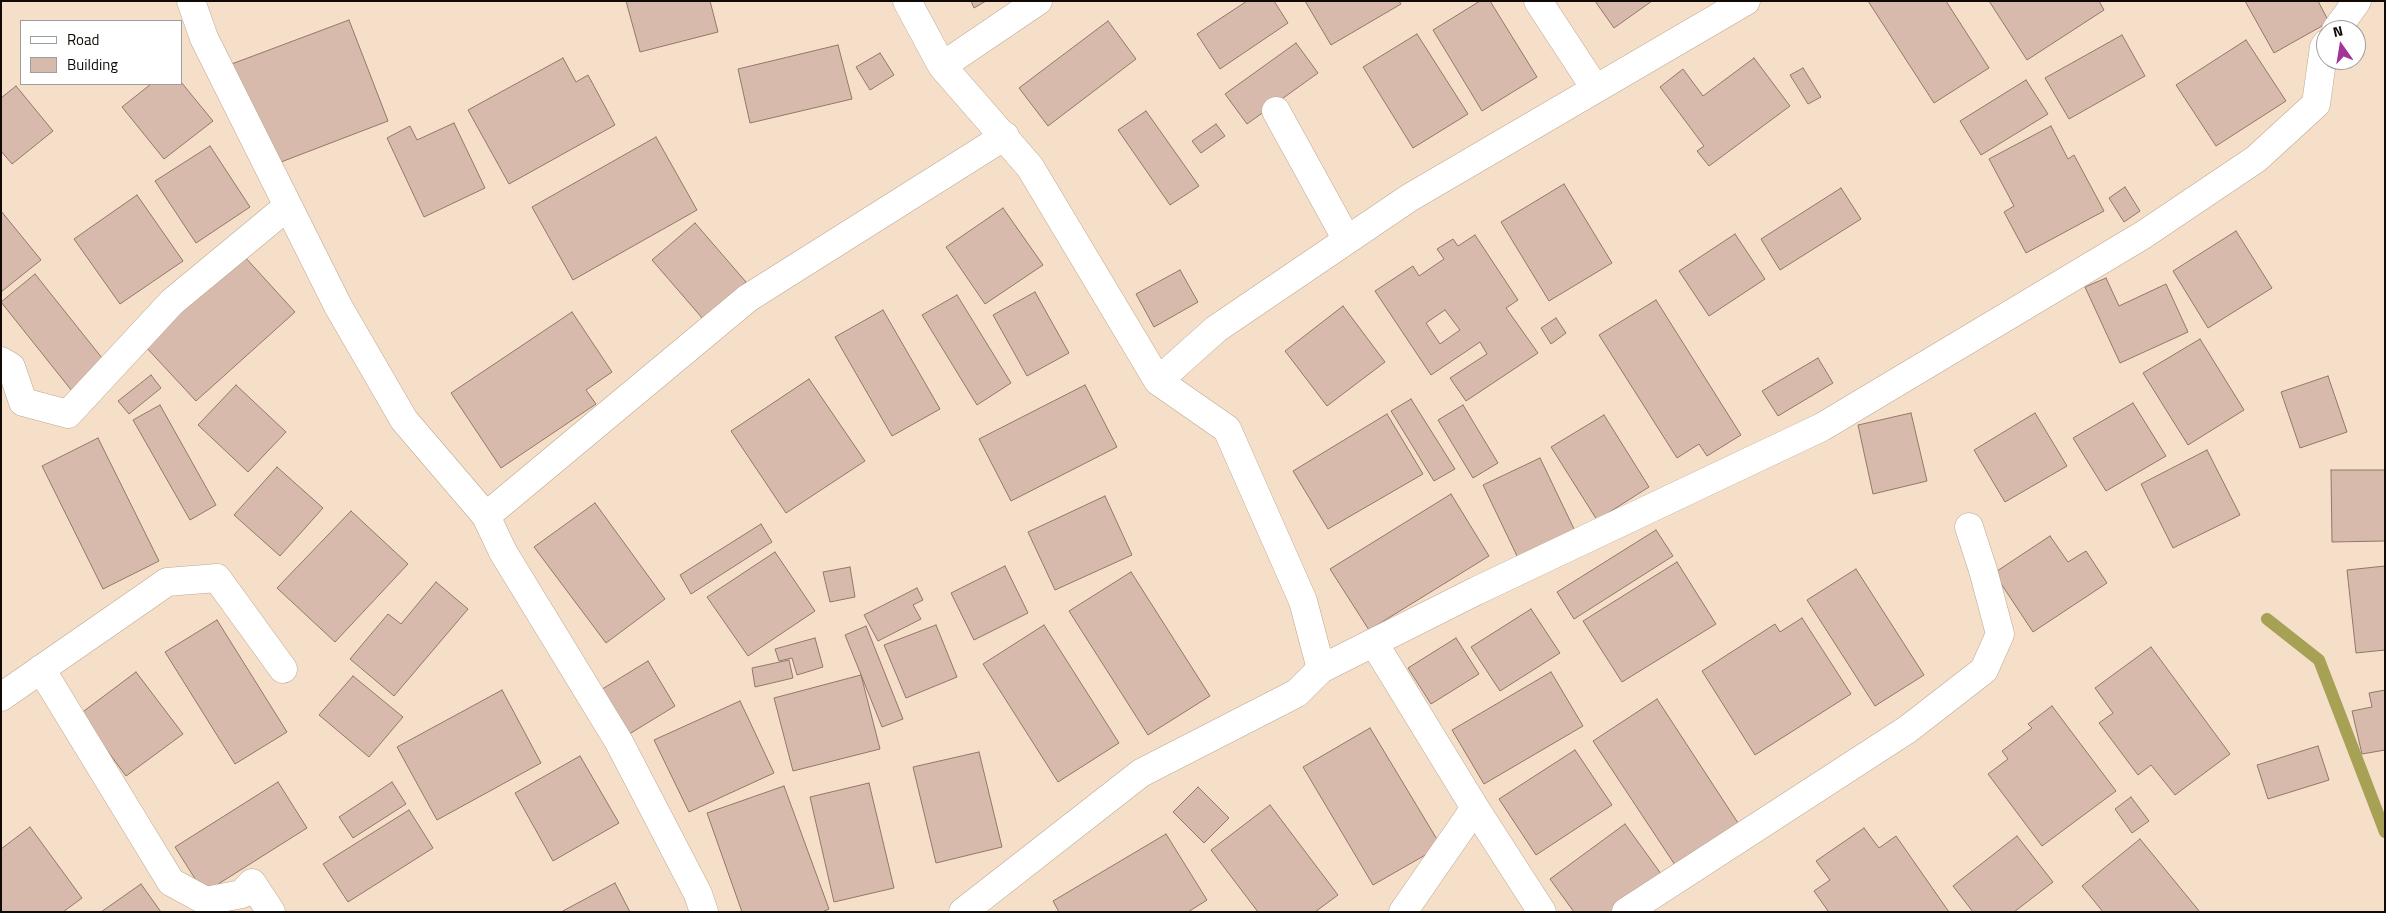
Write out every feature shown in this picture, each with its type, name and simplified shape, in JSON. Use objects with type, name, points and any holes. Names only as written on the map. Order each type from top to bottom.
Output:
[{"type":"street","points":[[191,1],[204,38],[338,306],[404,420],[486,516],[503,552],[619,742],[698,894],[704,912]]},
{"type":"street","points":[[906,1],[942,66],[1005,136],[1030,167],[1158,380],[1226,429],[1303,601],[1321,669]]},
{"type":"street","points":[[942,66],[1038,1]]},
{"type":"street","points":[[1538,1],[1595,88]]},
{"type":"street","points":[[1158,380],[1216,329],[1409,198],[1746,1]]},
{"type":"street","points":[[2343,20],[2357,1]]},
{"type":"street","points":[[962,912],[1141,773],[1297,693],[1321,669],[1476,591],[1822,427],[2143,235],[2256,158],[2316,104],[2321,70]]},
{"type":"street","points":[[1276,111],[1347,240]]},
{"type":"street","points":[[486,516],[748,298],[1005,136]]},
{"type":"street","points":[[1,361],[11,368],[23,402],[68,414],[172,302],[288,206]]},
{"type":"street","points":[[1626,912],[1908,729],[1984,670],[2000,634],[1969,527]]},
{"type":"street","points":[[1,697],[167,582],[217,578],[283,669]]},
{"type":"street","points":[[1374,643],[1475,808],[1542,912]]},
{"type":"street","points":[[41,669],[171,882],[206,902],[242,894],[252,883],[271,912]]},
{"type":"street","points":[[1403,912],[1475,808]]},
{"type":"building","points":[[626,1],[710,1],[718,32],[640,52]]},
{"type":"building","points":[[971,1],[986,1],[974,8]]},
{"type":"building","points":[[1247,1],[1274,1],[1288,23],[1220,69],[1197,34]]},
{"type":"building","points":[[1305,1],[1399,1],[1401,4],[1331,45]]},
{"type":"building","points":[[1480,1],[1490,1],[1537,77],[1482,111],[1433,30]]},
{"type":"building","points":[[1595,1],[1652,1],[1614,28]]},
{"type":"building","points":[[1868,1],[1946,1],[1989,68],[1934,103]]},
{"type":"building","points":[[1989,1],[2099,1],[2104,10],[2027,60]]},
{"type":"building","points":[[2245,1],[2318,1],[2328,20],[2316,20],[2316,29],[2274,53]]},
{"type":"building","points":[[349,20],[388,121],[268,167],[229,65]]},
{"type":"building","points":[[1108,21],[1136,59],[1048,126],[1019,88]]},
{"type":"building","points":[[1417,34],[1468,114],[1413,148],[1363,67]]},
{"type":"building","points":[[2122,35],[2145,76],[2069,119],[2045,78]]},
{"type":"building","points":[[2246,40],[2286,101],[2216,146],[2176,85]]},
{"type":"building","points":[[1296,43],[1318,73],[1247,124],[1225,94]]},
{"type":"building","points":[[838,45],[852,99],[750,123],[738,69]]},
{"type":"building","points":[[880,53],[894,75],[870,90],[856,67]]},
{"type":"building","points":[[563,58],[576,82],[588,75],[615,125],[509,184],[468,110]]},
{"type":"building","points":[[1754,58],[1790,106],[1709,166],[1697,151],[1704,146],[1660,87],[1683,69],[1703,96]]},
{"type":"building","points":[[1803,68],[1821,97],[1808,104],[1790,75]]},
{"type":"building","points":[[2026,80],[2048,114],[1981,155],[1960,121]]},
{"type":"building","points":[[182,83],[213,121],[164,159],[122,107],[150,85],[182,85]]},
{"type":"building","points":[[16,86],[53,131],[12,164],[1,151],[1,98]]},
{"type":"building","points":[[1146,111],[1199,186],[1170,205],[1118,130]]},
{"type":"building","points":[[454,123],[485,188],[424,217],[387,138],[410,126],[417,140]]},
{"type":"building","points":[[1216,124],[1225,136],[1201,153],[1192,141]]},
{"type":"building","points":[[2051,126],[2068,159],[2074,155],[2104,211],[2026,253],[2004,212],[2014,206],[1989,159]]},
{"type":"building","points":[[656,137],[697,210],[573,280],[532,207]]},
{"type":"building","points":[[210,146],[250,207],[196,243],[155,181]]},
{"type":"building","points":[[1564,184],[1612,263],[1549,301],[1501,222]]},
{"type":"building","points":[[2125,187],[2140,211],[2124,222],[2109,198]]},
{"type":"building","points":[[1841,188],[1861,219],[1780,270],[1761,239]]},
{"type":"building","points":[[137,195],[183,261],[120,304],[74,239]]},
{"type":"building","points":[[1003,208],[1043,265],[985,304],[946,247]]},
{"type":"building","points":[[1,211],[41,260],[1,292]]},
{"type":"building","points":[[695,223],[746,282],[703,319],[652,260]]},
{"type":"building","points":[[2236,231],[2272,288],[2208,328],[2173,271]]},
{"type":"building","points":[[1735,234],[1765,279],[1709,316],[1679,271]]},
{"type":"building","points":[[1475,235],[1518,300],[1506,308],[1538,353],[1466,401],[1450,378],[1487,354],[1480,342],[1431,375],[1375,291],[1413,266],[1419,276],[1444,259],[1437,249],[1453,239],[1458,246]],"holes":[[[1445,310],[1460,330],[1440,344],[1426,323]]]},
{"type":"building","points":[[244,256],[295,312],[196,401],[144,345]]},
{"type":"building","points":[[1180,270],[1198,302],[1154,327],[1136,294]]},
{"type":"building","points":[[35,274],[106,363],[72,391],[1,302]]},
{"type":"building","points":[[2106,278],[2119,306],[2166,284],[2188,332],[2120,363],[2085,287]]},
{"type":"building","points":[[1035,292],[1069,353],[1027,376],[993,315]]},
{"type":"building","points":[[957,295],[1011,383],[977,405],[922,315]]},
{"type":"building","points":[[1656,300],[1741,435],[1707,456],[1699,444],[1677,458],[1599,335]]},
{"type":"building","points":[[1343,306],[1385,362],[1327,406],[1285,351]]},
{"type":"building","points":[[883,310],[940,409],[892,436],[835,337]]},
{"type":"building","points":[[572,312],[612,372],[586,390],[596,404],[501,468],[451,393]]},
{"type":"building","points":[[1556,318],[1566,333],[1551,344],[1541,328]]},
{"type":"building","points":[[2200,339],[2244,410],[2188,445],[2143,373]]},
{"type":"building","points":[[1818,358],[1833,383],[1778,416],[1762,391]]},
{"type":"building","points":[[151,375],[161,388],[129,414],[118,401]]},
{"type":"building","points":[[2328,376],[2347,432],[2300,448],[2281,392]]},
{"type":"building","points":[[809,379],[865,461],[786,513],[731,431]]},
{"type":"building","points":[[236,385],[286,432],[248,472],[198,425]]},
{"type":"building","points":[[1085,385],[1117,447],[1011,501],[979,439]]},
{"type":"building","points":[[1411,399],[1455,469],[1434,481],[1391,411]]},
{"type":"building","points":[[2133,403],[2166,456],[2106,491],[2073,438]]},
{"type":"building","points":[[160,405],[216,505],[190,520],[133,420]]},
{"type":"building","points":[[1463,405],[1498,463],[1473,478],[1438,420]]},
{"type":"building","points":[[1911,413],[1927,481],[1873,494],[1858,425]]},
{"type":"building","points":[[2035,413],[2067,466],[2005,502],[1974,450]]},
{"type":"building","points":[[1387,414],[1423,474],[1328,529],[1293,471]]},
{"type":"building","points":[[1604,415],[1649,487],[1597,520],[1551,447]]},
{"type":"building","points":[[98,438],[159,561],[103,589],[42,466]]},
{"type":"building","points":[[2207,450],[2240,515],[2173,548],[2141,484]]},
{"type":"building","points":[[1540,458],[1575,531],[1518,558],[1483,485]]},
{"type":"building","points":[[277,467],[323,508],[280,556],[234,515]]},
{"type":"building","points":[[2331,470],[2385,470],[2385,541],[2332,542]]},
{"type":"building","points":[[1451,494],[1489,556],[1369,630],[1330,569]]},
{"type":"building","points":[[1105,496],[1132,555],[1055,590],[1028,532]]},
{"type":"building","points":[[595,503],[665,599],[606,643],[534,547]]},
{"type":"building","points":[[351,511],[408,564],[335,642],[277,588]]},
{"type":"building","points":[[761,524],[772,542],[691,594],[680,575]]},
{"type":"building","points":[[1656,530],[1673,556],[1574,619],[1557,592]]},
{"type":"building","points":[[2050,536],[2068,562],[2086,551],[2107,583],[2033,632],[1994,573]]},
{"type":"building","points":[[775,552],[815,611],[748,656],[707,597]]},
{"type":"building","points":[[1677,562],[1716,624],[1622,682],[1583,621]]},
{"type":"building","points":[[1005,566],[1028,613],[974,640],[951,593]]},
{"type":"building","points":[[2385,566],[2385,650],[2356,653],[2347,570]]},
{"type":"building","points":[[850,567],[855,597],[830,602],[823,572]]},
{"type":"building","points":[[1856,569],[1924,675],[1875,706],[1807,600]]},
{"type":"building","points":[[1131,572],[1210,696],[1148,735],[1069,611]]},
{"type":"building","points":[[436,582],[468,609],[394,696],[350,659],[388,614],[401,624]]},
{"type":"building","points":[[917,588],[923,600],[913,605],[921,619],[878,641],[864,615]]},
{"type":"building","points":[[1531,609],[1560,653],[1500,691],[1471,647]]},
{"type":"building","points":[[1802,618],[1851,694],[1755,755],[1702,671],[1775,624],[1780,632]]},
{"type":"building","points":[[217,620],[287,732],[235,764],[165,652]]},
{"type":"building","points":[[936,625],[957,677],[906,698],[884,645]]},
{"type":"building","points":[[1044,625],[1119,743],[1058,782],[983,664]]},
{"type":"building","points":[[866,626],[903,719],[882,727],[845,635]]},
{"type":"building","points":[[815,638],[823,667],[797,675],[792,658],[779,661],[775,649]]},
{"type":"building","points":[[1456,638],[1479,674],[1431,704],[1408,668]]},
{"type":"building","points":[[2151,647],[2230,754],[2175,795],[2151,765],[2138,775],[2099,723],[2113,713],[2095,688]]},
{"type":"building","points":[[789,660],[793,678],[755,687],[752,668]]},
{"type":"building","points":[[648,661],[675,706],[626,736],[599,691]]},
{"type":"building","points":[[136,672],[183,734],[126,776],[80,714]]},
{"type":"building","points":[[1551,672],[1583,726],[1484,784],[1452,730]]},
{"type":"building","points":[[861,675],[880,749],[793,771],[774,698]]},
{"type":"building","points":[[353,676],[403,717],[369,757],[319,715]]},
{"type":"building","points":[[502,690],[541,763],[437,820],[397,747]]},
{"type":"building","points":[[2385,690],[2385,750],[2362,754],[2352,711],[2372,707],[2369,693]]},
{"type":"building","points":[[1657,699],[1740,826],[1677,868],[1593,741]]},
{"type":"building","points":[[740,701],[774,773],[689,812],[654,740]]},
{"type":"building","points":[[2052,706],[2116,791],[2042,846],[1988,774],[2008,759],[2002,751],[2032,728],[2028,724]]},
{"type":"building","points":[[1370,728],[1441,846],[1373,885],[1303,767]]},
{"type":"building","points":[[2318,746],[2329,780],[2268,799],[2257,765]]},
{"type":"building","points":[[1575,750],[1612,805],[1536,855],[1499,799]]},
{"type":"building","points":[[979,752],[1002,847],[936,863],[913,767]]},
{"type":"building","points":[[580,756],[619,823],[553,861],[515,793]]},
{"type":"building","points":[[278,782],[307,828],[204,893],[175,847]]},
{"type":"building","points":[[392,782],[406,804],[353,838],[339,817]]},
{"type":"building","points":[[869,783],[894,888],[834,902],[810,797]]},
{"type":"building","points":[[784,786],[829,909],[822,912],[742,912],[707,813]]},
{"type":"building","points":[[1198,787],[1229,818],[1204,843],[1173,812]]},
{"type":"building","points":[[2131,797],[2149,821],[2132,833],[2115,809]]},
{"type":"building","points":[[1270,805],[1338,895],[1315,912],[1258,912],[1211,850]]},
{"type":"building","points":[[409,810],[433,848],[348,902],[323,864]]},
{"type":"building","points":[[1625,824],[1664,878],[1618,912],[1574,912],[1550,879]]},
{"type":"building","points":[[30,827],[82,898],[63,912],[1,912],[1,849]]},
{"type":"building","points":[[1864,828],[1879,848],[1896,836],[1949,912],[1827,912],[1814,891],[1830,880],[1816,861]]},
{"type":"building","points":[[1166,834],[1207,900],[1188,912],[1059,912],[1053,901]]},
{"type":"building","points":[[2017,836],[2053,882],[2014,912],[1973,912],[1953,886]]},
{"type":"building","points":[[2140,839],[2200,912],[2103,912],[2082,886]]},
{"type":"building","points":[[615,883],[630,912],[561,912]]},
{"type":"building","points":[[141,884],[161,912],[101,912]]},
{"type":"waterway","points":[[2267,619],[2319,660],[2385,832]]}]
